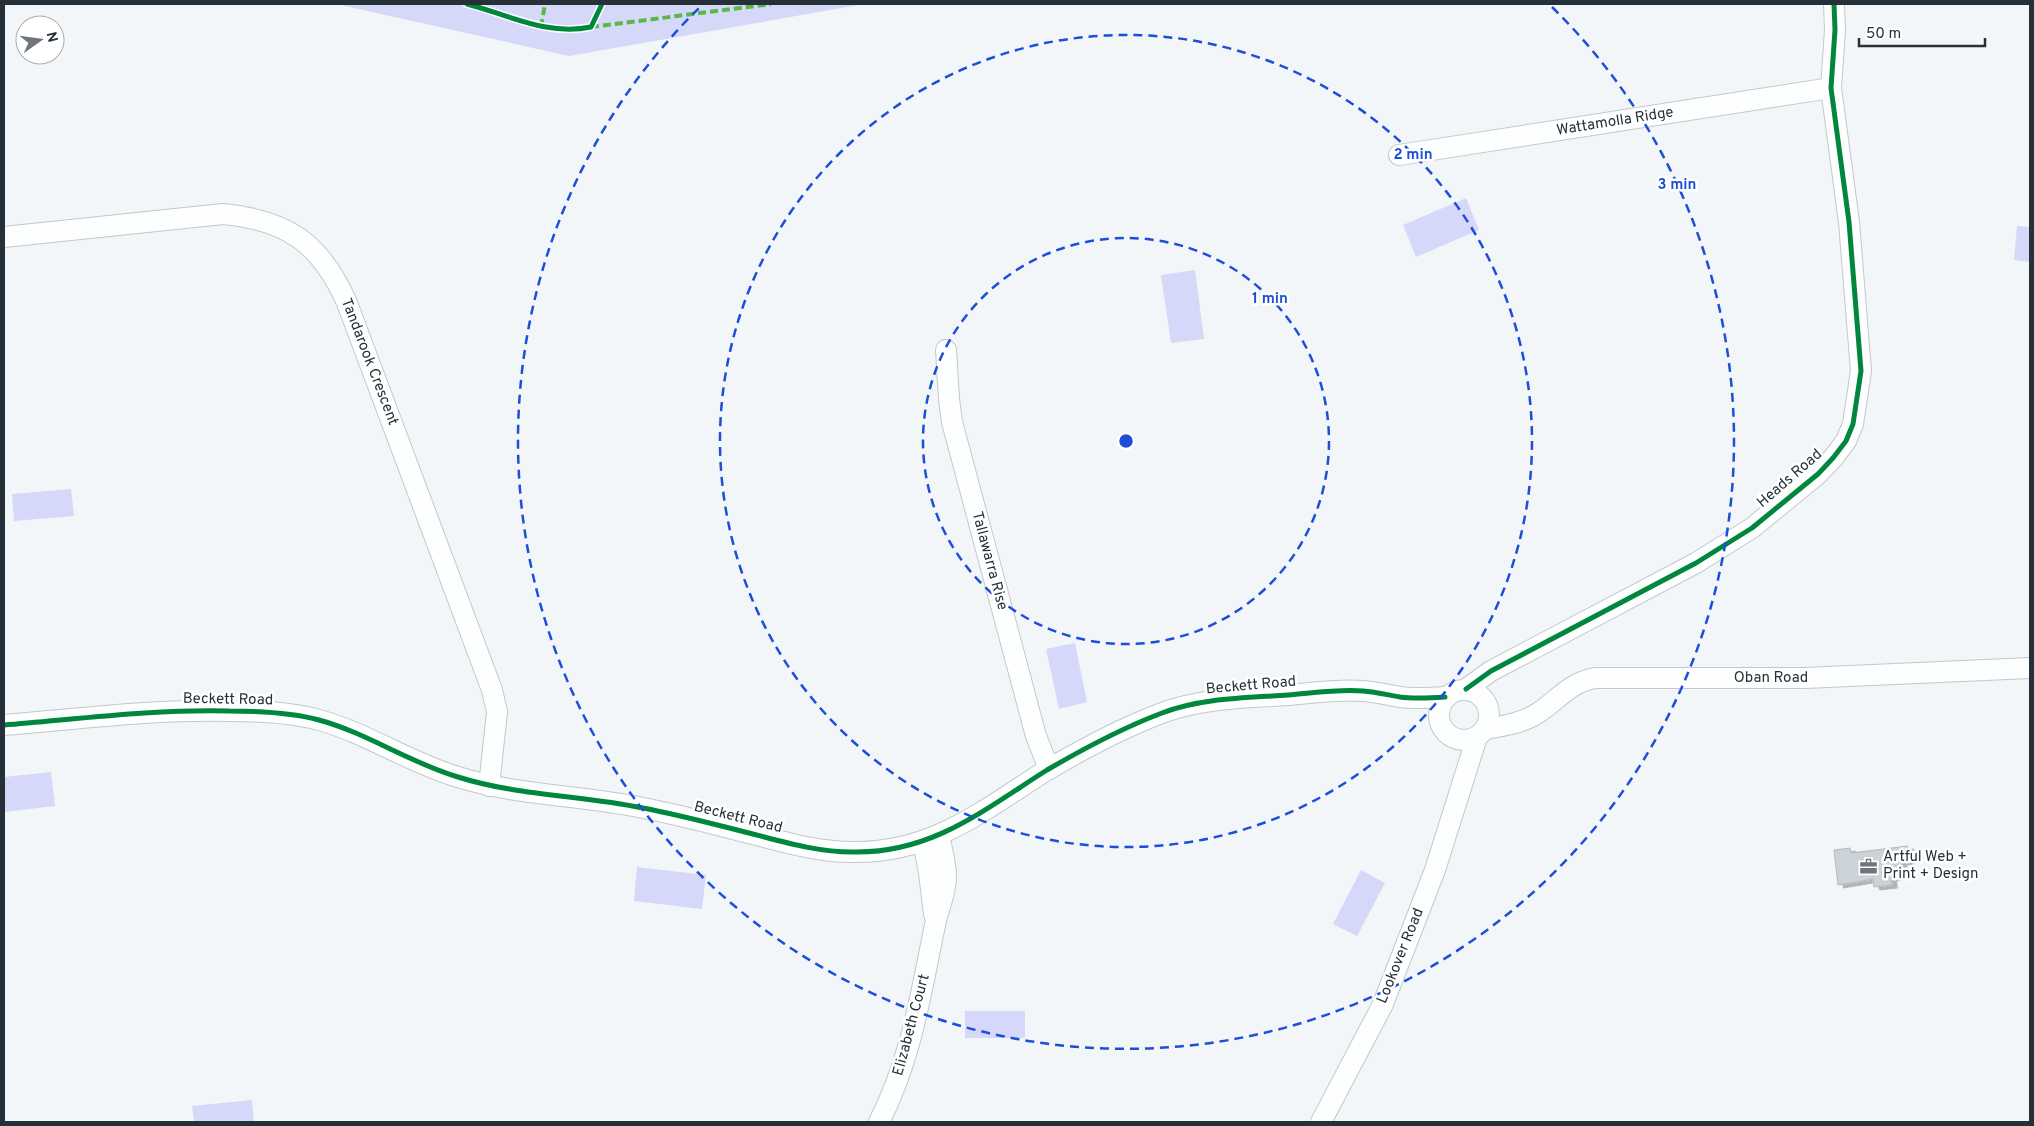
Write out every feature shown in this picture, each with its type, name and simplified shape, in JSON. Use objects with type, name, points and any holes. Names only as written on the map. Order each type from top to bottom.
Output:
[{"type":"street","name":"Heads Road","points":[[1466,689],[1490,671],[1696,563],[1752,528],[1818,474],[1846,441],[1858,404],[1862,371],[1850,222],[1831,88],[1835,30],[1834,4]]},
{"type":"street","name":"Wattamolla Ridge","points":[[1399,155],[1831,88]]},
{"type":"street","name":"Tandarook Crescent","points":[[4,237],[223,214],[257,218],[276,224],[290,232],[318,254],[334,275],[347,303],[492,690],[495,700],[496,718],[489,786]]},
{"type":"street","name":"Tallawarra Rise","points":[[946,350],[952,422],[1036,736],[1049,769]]},
{"type":"street","name":"Oban Road","points":[[1484,720],[1506,717],[1525,719],[1537,714],[1581,680],[1595,678],[1805,678],[2030,668]]},
{"type":"street","points":[[1484,720],[1474,691],[1466,689],[1455,691],[1442,706],[1443,730],[1456,739],[1470,739],[1484,720],[1490,671]]},
{"type":"street","name":"Beckett Road","points":[[4,726],[100,716],[207,710],[268,712],[294,715],[319,719],[426,766],[489,786],[533,794],[641,807],[782,842],[837,852],[878,852],[931,839],[984,810],[1079,752],[1164,712],[1196,704],[1363,690],[1442,706]]},
{"type":"street","name":"Lookover Road","points":[[1321,1122],[1383,1004],[1435,870],[1462,782],[1484,720]]},
{"type":"street","name":"Lookover Road","points":[[1456,739],[1462,782]]},
{"type":"street","name":"Elizabeth Court","points":[[879,1122],[898,1081],[908,1052],[935,924],[945,891],[946,878],[931,839]]},
{"type":"shaded area","points":[[336,4],[864,4],[569,56]]},
{"type":"shaded area","points":[[1466,198],[1479,230],[1416,257],[1403,225]]},
{"type":"shaded area","points":[[2017,226],[2030,227],[2030,262],[2014,260]]},
{"type":"shaded area","points":[[1195,270],[1204,339],[1171,343],[1161,275]]},
{"type":"shaded area","points":[[71,489],[74,516],[14,521],[12,494]]},
{"type":"shaded area","points":[[1075,643],[1087,702],[1059,709],[1046,649]]},
{"type":"shaded area","points":[[51,772],[55,806],[4,812],[4,777]]},
{"type":"shaded area","points":[[637,867],[706,875],[702,909],[634,901]]},
{"type":"shaded area","points":[[1361,870],[1385,883],[1357,936],[1333,924]]},
{"type":"shaded area","points":[[965,1011],[1025,1011],[1025,1038],[965,1038]]},
{"type":"shaded area","points":[[252,1100],[254,1122],[194,1122],[192,1106]]},
{"type":"building","name":"Artful Web + Print + Design","points":[[1908,846],[1909,861],[1901,862],[1902,871],[1895,871],[1896,877],[1891,878],[1892,885],[1874,887],[1873,879],[1838,885],[1834,850],[1850,848],[1851,853]]},
{"type":"marked path","points":[[541,27],[545,4]]},
{"type":"marked path","points":[[591,27],[771,4]]},
{"type":"cycle path","points":[[467,4],[528,23],[559,29],[591,27],[602,4]]},
{"type":"cycle path","points":[[1466,689],[1491,671],[1696,563],[1752,528],[1818,474],[1846,441],[1853,424],[1861,371],[1849,222],[1831,88],[1835,30],[1834,4]]},
{"type":"cycle path","points":[[4,725],[117,715],[201,711],[252,711],[297,715],[354,732],[440,771],[481,783],[527,792],[597,800],[657,811],[805,847],[857,852],[885,850],[910,845],[958,826],[1047,770],[1089,747],[1132,725],[1192,704],[1224,699],[1335,691],[1363,691],[1411,698],[1445,697]]},
{"type":"place","name":"Artful Web + Print + Design","points":[[1869,866]]}]
